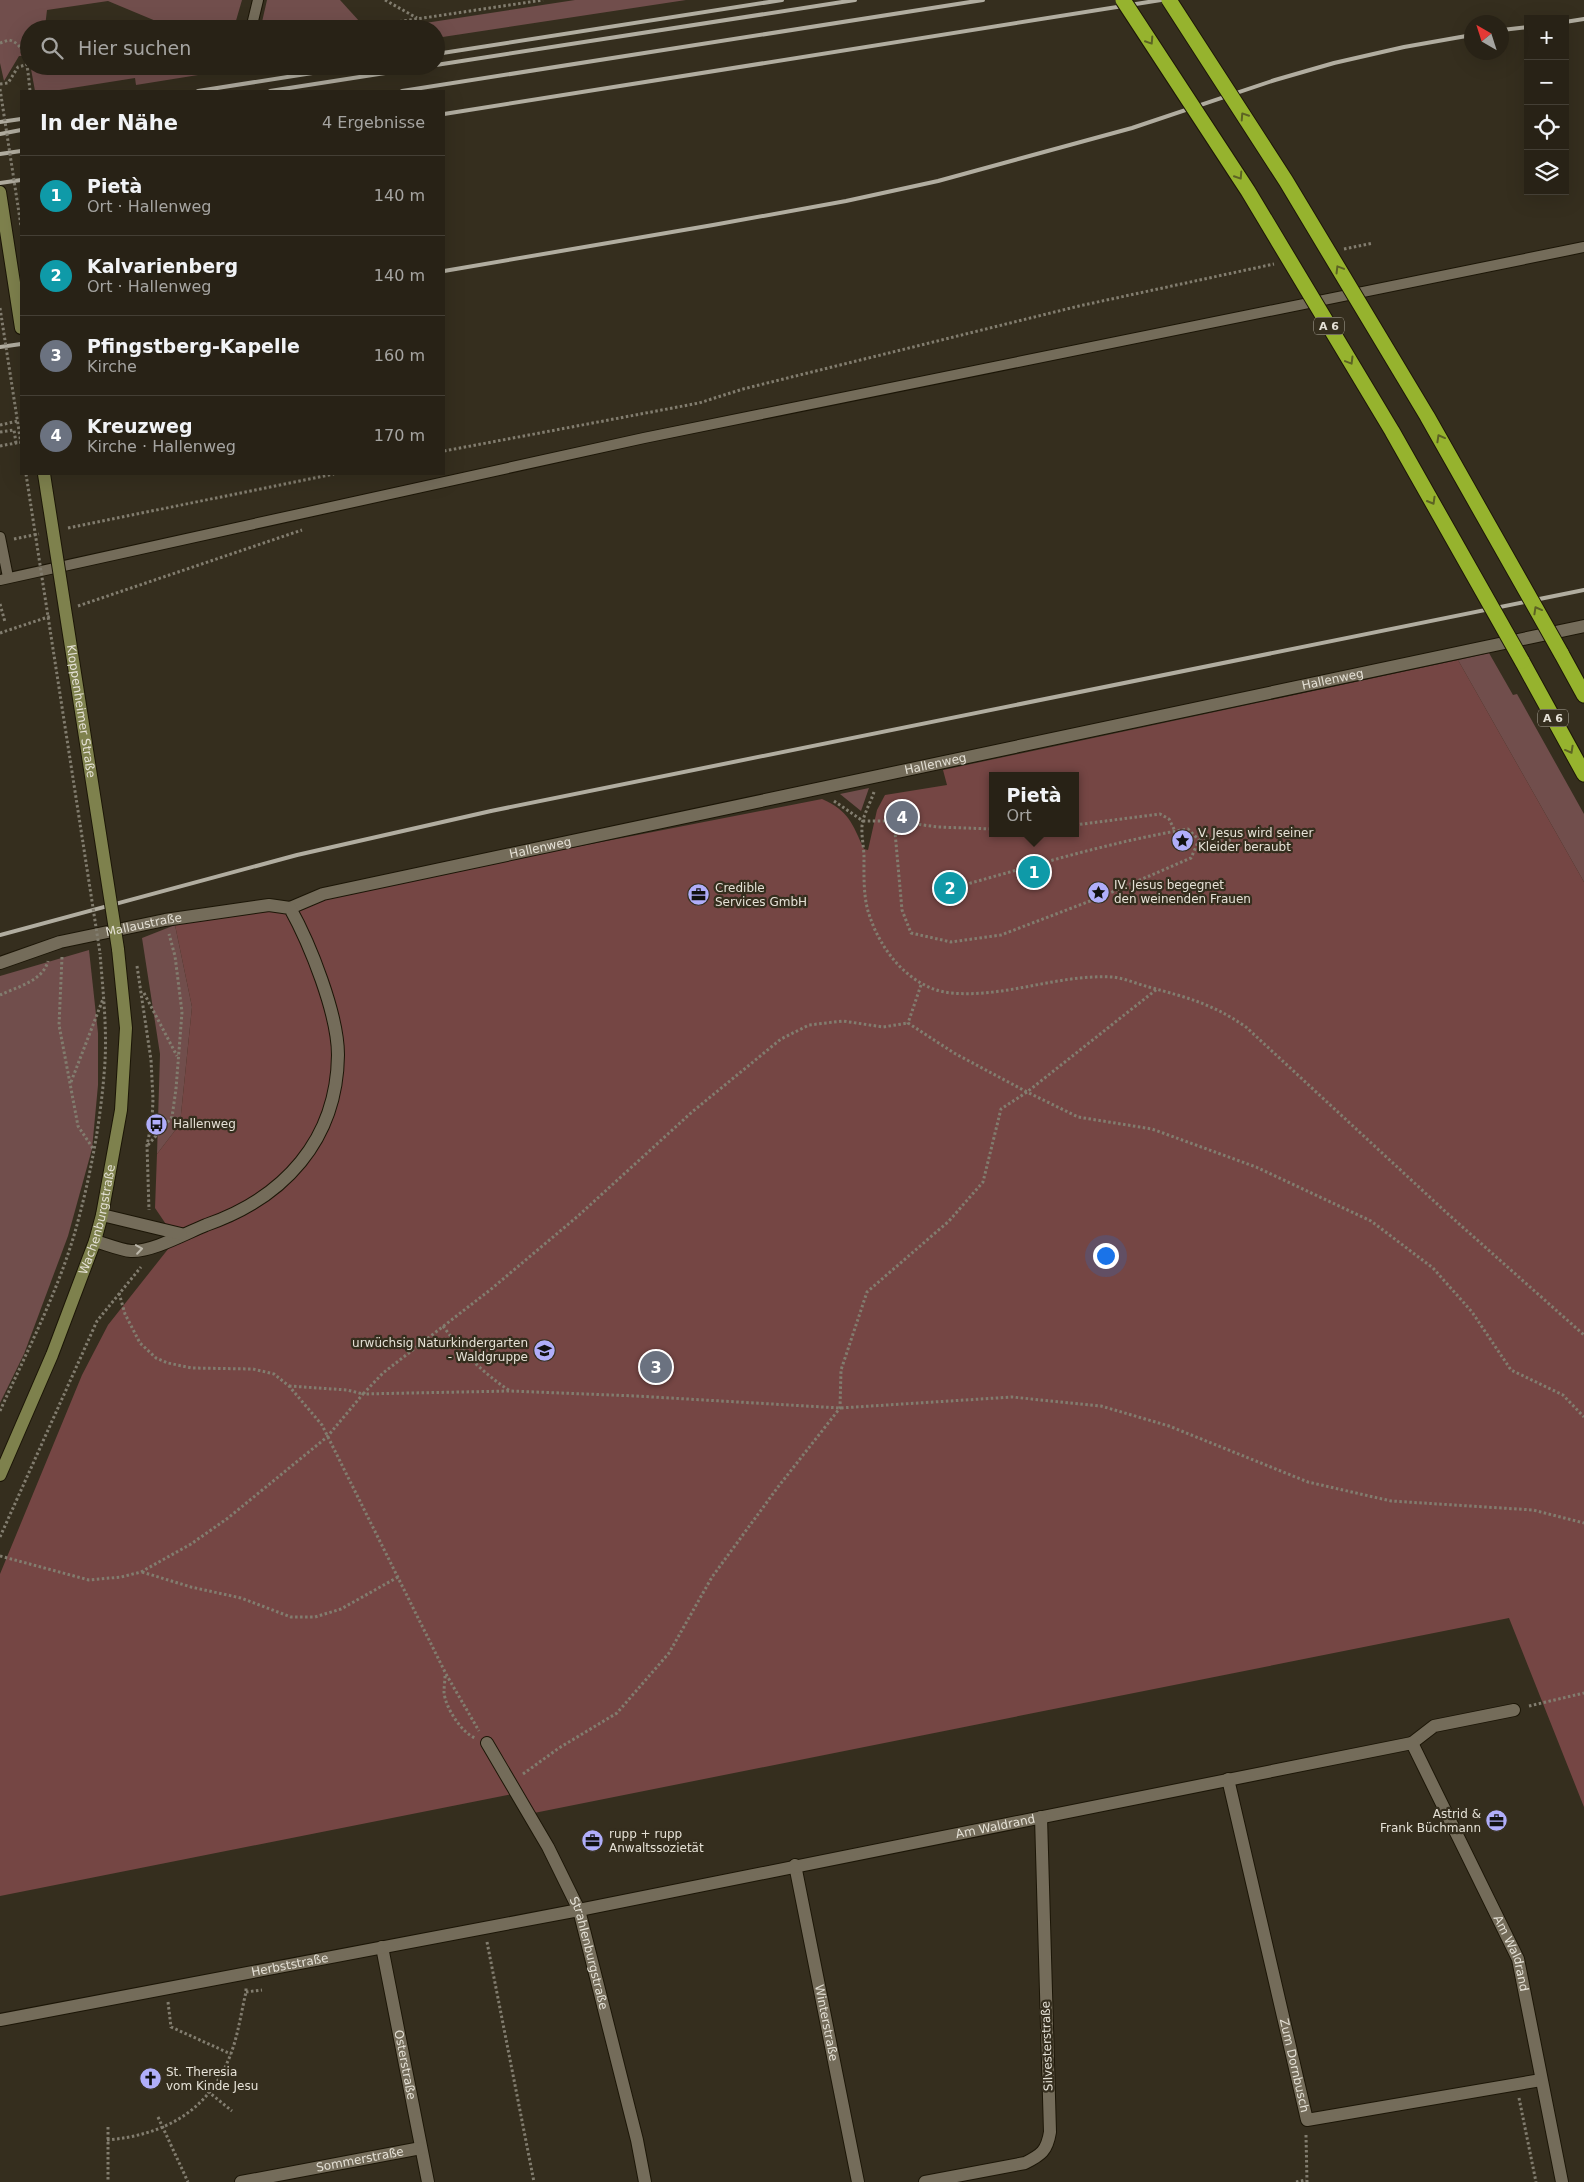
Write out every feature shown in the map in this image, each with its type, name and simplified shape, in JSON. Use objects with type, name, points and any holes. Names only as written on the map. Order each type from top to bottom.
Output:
[{"type":"highway","name":"A 6","points":[[1123,0],[1253,199],[1392,432],[1584,774]]},
{"type":"highway","points":[[1169,0],[1286,181],[1427,416],[1584,695]]},
{"type":"main road","points":[[0,192],[20,322]]},
{"type":"main road","name":"Kloppenheimer Straße","points":[[44,475],[118,949]]},
{"type":"main road","name":"Wachenburgstraße","points":[[0,1475],[52,1355],[95,1241],[102,1215],[121,1110],[126,1028],[118,949]]},
{"type":"street","name":"Hallenweg","points":[[290,908],[323,894],[880,774],[1584,626]]},
{"type":"street","name":"Mallaustraße","points":[[0,962],[60,942],[165,920],[269,905],[290,908]]},
{"type":"street","points":[[95,1241],[132,1251],[166,1243],[181,1234],[220,1221],[257,1202],[290,1176],[313,1147],[328,1114],[336,1085],[338,1053],[332,1012],[302,929],[290,908]]},
{"type":"street","points":[[102,1215],[181,1234]]},
{"type":"street","name":"Am Waldrand","points":[[579,1910],[795,1865],[1412,1743],[1434,1726],[1514,1710]]},
{"type":"street","name":"Strahlenburgstraße","points":[[487,1743],[548,1847],[579,1910],[637,2140],[645,2182]]},
{"type":"street","name":"Am Waldrand","points":[[1412,1743],[1518,1959],[1562,2182]]},
{"type":"street","name":"Zum Dornbusch","points":[[1228,1779],[1307,2120],[1541,2080]]},
{"type":"street","name":"Silvesterstraße","points":[[926,2182],[1024,2163],[1038,2156],[1048,2145],[1050,2132],[1041,1817]]},
{"type":"street","name":"Winterstraße","points":[[795,1865],[858,2182]]},
{"type":"street","name":"Herbststraße","points":[[0,2020],[579,1910]]},
{"type":"street","name":"Osterstraße","points":[[382,1948],[428,2182]]},
{"type":"street","name":"Sommerstraße","points":[[248,2181],[421,2148]]},
{"type":"lane","points":[[253,20],[258,0]]},
{"type":"lane","points":[[0,540],[4,578],[644,438],[1008,366],[1368,290],[1584,247]]},
{"type":"path","points":[[385,0],[418,19]]},
{"type":"path","points":[[411,20],[543,0]]},
{"type":"path","points":[[0,43],[9,40],[20,47]]},
{"type":"path","points":[[0,84],[8,83],[20,66]]},
{"type":"path","points":[[28,75],[30,90]]},
{"type":"path","points":[[0,89],[20,219]]},
{"type":"path","points":[[1335,251],[1373,243]]},
{"type":"path","points":[[445,451],[699,403],[752,387],[1079,306],[1278,263]]},
{"type":"path","points":[[0,308],[20,436]]},
{"type":"path","points":[[0,425],[18,422]]},
{"type":"path","points":[[0,432],[14,430],[16,443]]},
{"type":"path","points":[[0,446],[20,443]]},
{"type":"path","points":[[0,1410],[54,1290],[78,1222],[94,1150],[105,1074],[104,996],[100,953],[26,475]]},
{"type":"path","points":[[58,530],[329,475]]},
{"type":"path","points":[[72,608],[311,527]]},
{"type":"path","points":[[0,540],[49,532]]},
{"type":"path","points":[[0,604],[5,622]]},
{"type":"path","points":[[0,633],[54,614]]},
{"type":"path","points":[[880,774],[863,821],[864,880],[869,916],[880,942],[899,965],[921,985],[950,993],[985,994],[1092,976],[1116,978],[1198,1000],[1222,1011],[1246,1027],[1448,1214],[1584,1335]]},
{"type":"path","points":[[819,787],[830,798],[863,821],[894,821],[938,827],[989,829]]},
{"type":"path","points":[[1079,824],[1160,814],[1169,819],[1174,831]]},
{"type":"path","points":[[894,821],[902,910],[911,933],[951,942],[1001,935],[1098,898],[1191,858],[1198,840]]},
{"type":"path","points":[[960,886],[1072,853],[1174,831],[1188,829],[1198,840],[1231,840]]},
{"type":"path","points":[[148,1145],[172,1117],[182,1012],[175,956],[165,920]]},
{"type":"path","points":[[56,956],[62,954],[59,1025],[78,1126],[94,1150]]},
{"type":"path","points":[[0,995],[35,978],[46,970],[49,958]]},
{"type":"path","points":[[137,964],[151,1060],[152,1121],[148,1145],[147,1226]]},
{"type":"path","points":[[908,1023],[921,985]]},
{"type":"path","points":[[142,989],[177,1057]]},
{"type":"path","points":[[510,1783],[559,1748],[617,1714],[669,1653],[712,1577],[778,1487],[840,1408],[841,1370],[867,1292],[949,1220],[983,1182],[1001,1109],[1027,1092],[1157,989]]},
{"type":"path","points":[[70,1084],[104,996]]},
{"type":"path","points":[[0,1556],[89,1580],[121,1577],[141,1572],[191,1544],[228,1518],[327,1437],[383,1373],[578,1216],[692,1112],[781,1039],[808,1025],[843,1021],[883,1027],[908,1023],[954,1052],[1078,1118],[1152,1129],[1256,1168],[1371,1221],[1433,1268],[1472,1312],[1510,1370],[1563,1395],[1584,1417]]},
{"type":"path","points":[[0,1537],[97,1321],[148,1259],[148,1248]]},
{"type":"path","points":[[119,1292],[125,1314],[140,1343],[156,1358],[168,1364],[192,1368],[253,1369],[274,1374],[289,1386],[322,1425],[446,1674],[487,1743]]},
{"type":"path","points":[[443,1326],[470,1359],[492,1379],[510,1391]]},
{"type":"path","points":[[289,1386],[347,1390],[363,1394],[510,1391],[840,1408],[1012,1397],[1101,1406],[1169,1426],[1308,1482],[1390,1501],[1533,1510],[1584,1523]]},
{"type":"path","points":[[141,1572],[191,1587],[241,1598],[291,1617],[315,1617],[341,1609],[398,1577]]},
{"type":"path","points":[[446,1674],[444,1693],[453,1715],[466,1734],[487,1743]]},
{"type":"path","points":[[1514,1710],[1584,1693]]},
{"type":"path","points":[[484,1928],[534,2182]]},
{"type":"path","points":[[107,2140],[135,2138],[163,2128],[189,2112],[209,2092],[222,2074],[231,2054],[246,1992],[244,1974]]},
{"type":"path","points":[[166,1989],[171,2027],[231,2054]]},
{"type":"path","points":[[246,1992],[262,1990]]},
{"type":"path","points":[[200,2085],[232,2111]]},
{"type":"path","points":[[1516,2085],[1536,2182]]},
{"type":"path","points":[[158,2117],[188,2182]]},
{"type":"path","points":[[1296,2182],[1307,2181],[1307,2120]]},
{"type":"path","points":[[108,2127],[108,2182]]},
{"type":"shaded area","points":[[0,0],[242,0],[236,20],[153,20],[108,1],[47,10],[46,20],[20,20],[20,56],[4,81],[0,63]]},
{"type":"shaded area","points":[[267,0],[340,0],[358,20],[262,20]]},
{"type":"shaded area","points":[[575,0],[686,0],[445,37],[445,20]]},
{"type":"shaded area","points":[[32,75],[198,75],[136,85],[135,78],[59,90],[35,90]]},
{"type":"shaded area","points":[[1489,653],[1513,695],[1517,694],[1584,814],[1584,882],[1458,660]]},
{"type":"shaded area","points":[[1458,660],[1584,882],[1584,1807],[1509,1618],[534,1813],[523,1792],[0,1896],[0,1574],[82,1375],[108,1325],[176,1239],[155,1208],[157,1154],[180,1124],[192,1007],[175,925],[822,799],[844,813],[853,825],[864,849],[868,850],[877,810],[885,795],[947,785],[943,770]]},
{"type":"shaded area","points":[[869,788],[861,811],[840,794]]},
{"type":"shaded area","points":[[175,925],[192,1007],[180,1124],[157,1154],[160,1054],[142,938]]},
{"type":"shaded area","points":[[89,950],[98,1033],[98,1085],[92,1149],[68,1236],[24,1354],[0,1403],[0,976]]},
{"type":"railway","points":[[445,53],[782,0]]},
{"type":"railway","points":[[445,64],[855,0]]},
{"type":"railway","points":[[408,90],[983,0]]},
{"type":"railway","points":[[445,114],[1161,0]]},
{"type":"railway","points":[[1569,21],[1584,19]]},
{"type":"railway","points":[[1509,29],[1524,27]]},
{"type":"railway","points":[[445,271],[846,201],[938,181],[1132,128],[1275,80],[1334,63],[1404,47],[1464,36]]},
{"type":"railway","points":[[204,90],[300,75]]},
{"type":"railway","points":[[276,90],[372,75]]},
{"type":"railway","points":[[0,122],[20,119]]},
{"type":"railway","points":[[0,134],[20,130]]},
{"type":"railway","points":[[0,154],[20,151]]},
{"type":"railway","points":[[0,183],[20,180]]},
{"type":"railway","points":[[0,347],[20,344]]},
{"type":"railway","points":[[0,935],[297,855],[491,811],[1584,590]]},
{"type":"place","name":"Kreuzweg","points":[[902,817]]},
{"type":"place","name":"V. Jesus wird seiner Kleider beraubt","points":[[1182,840]]},
{"type":"place","name":"Pietà","points":[[1034,872]]},
{"type":"place","name":"Kalvarienberg","points":[[950,888]]},
{"type":"place","name":"IV. Jesus begegnet den weinenden Frauen","points":[[1098,892]]},
{"type":"place","name":"Credible Services GmbH","points":[[699,895]]},
{"type":"place","name":"Hallenweg","points":[[157,1124]]},
{"type":"place","name":"urwüchsig Naturkindergarten - Waldgruppe","points":[[544,1350]]},
{"type":"place","name":"Pfingstberg-Kapelle","points":[[656,1367]]},
{"type":"place","name":"Astrid & Frank Büchmann","points":[[1497,1821]]},
{"type":"place","name":"rupp + rupp Anwaltssozietät","points":[[593,1841]]},
{"type":"place","name":"St. Theresia vom Kinde Jesu","points":[[150,2079]]}]
